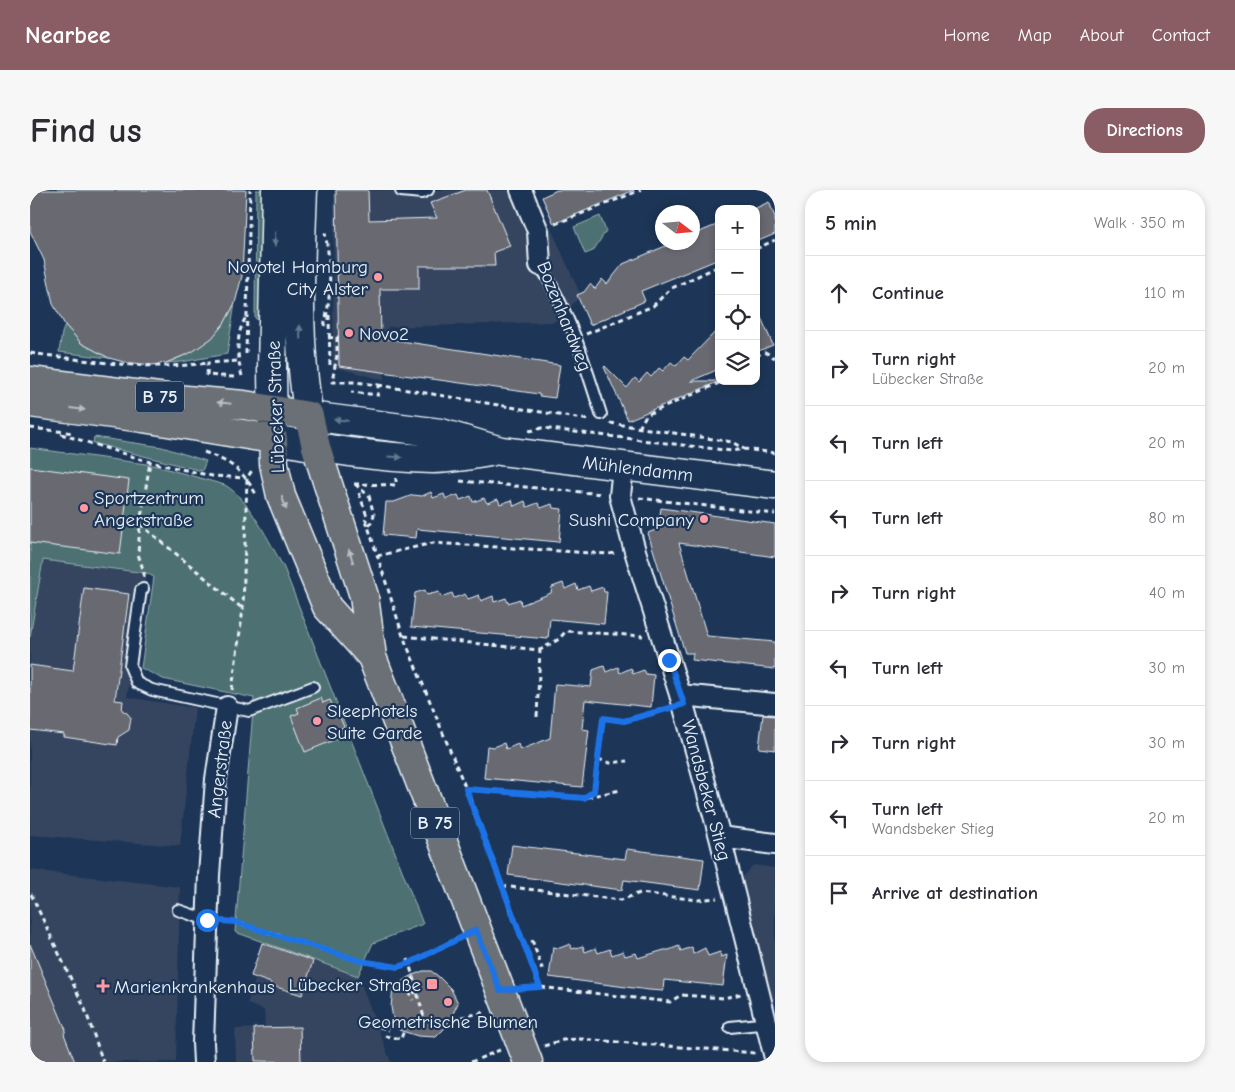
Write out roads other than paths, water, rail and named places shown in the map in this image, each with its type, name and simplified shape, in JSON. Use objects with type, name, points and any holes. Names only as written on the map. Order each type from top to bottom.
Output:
[{"type":"main road","name":"Lübecker Straße","points":[[276,190],[274,464],[281,496],[327,607],[372,657]]},
{"type":"main road","name":"Lübecker Straße","points":[[303,190],[300,307],[303,372],[309,416],[316,447],[364,596],[372,657],[524,1052]]},
{"type":"main road","name":"B 75","points":[[30,381],[309,416]]},
{"type":"main road","name":"B 75","points":[[30,403],[143,418],[273,439]]},
{"type":"main road","name":"Mühlendamm","points":[[309,416],[441,433],[501,451],[775,485]]},
{"type":"main road","name":"Mühlendamm","points":[[273,439],[355,454],[435,459],[501,451]]},
{"type":"street","name":"Bozenhardweg","points":[[521,190],[538,231],[540,265]]},
{"type":"street","name":"Wandsbeker Stieg","points":[[623,466],[620,496],[661,637],[682,700],[720,837],[759,994],[771,1024],[774,1056]]},
{"type":"street","points":[[682,700],[775,704]]},
{"type":"street","name":"Angerstraße","points":[[204,1062],[207,920],[216,779],[227,708]]},
{"type":"street","points":[[720,837],[775,844]]},
{"type":"lane","points":[[400,191],[422,193],[428,190]]},
{"type":"lane","name":"Bozenhardweg","points":[[540,265],[557,293],[576,338],[601,418]]},
{"type":"lane","points":[[142,590],[130,666],[137,683],[152,690],[249,712],[313,687]]},
{"type":"lane","points":[[178,910],[207,920]]},
{"type":"lane","points":[[730,1027],[771,1024]]},
{"type":"place","name":"Novotel Hamburg City Alster","points":[[378,277]]},
{"type":"place","name":"Novo2","points":[[349,333]]},
{"type":"place","name":"Sportzentrum Angerstraße","points":[[84,508]]},
{"type":"place","name":"Sushi Company","points":[[704,519]]},
{"type":"place","name":"Sleephotels Suite Garde","points":[[317,721]]},
{"type":"place","name":"Lübecker Straße","points":[[432,984]]},
{"type":"place","name":"Marienkrankenhaus","points":[[103,986]]},
{"type":"place","name":"Geometrische Blumen","points":[[448,1002]]}]
